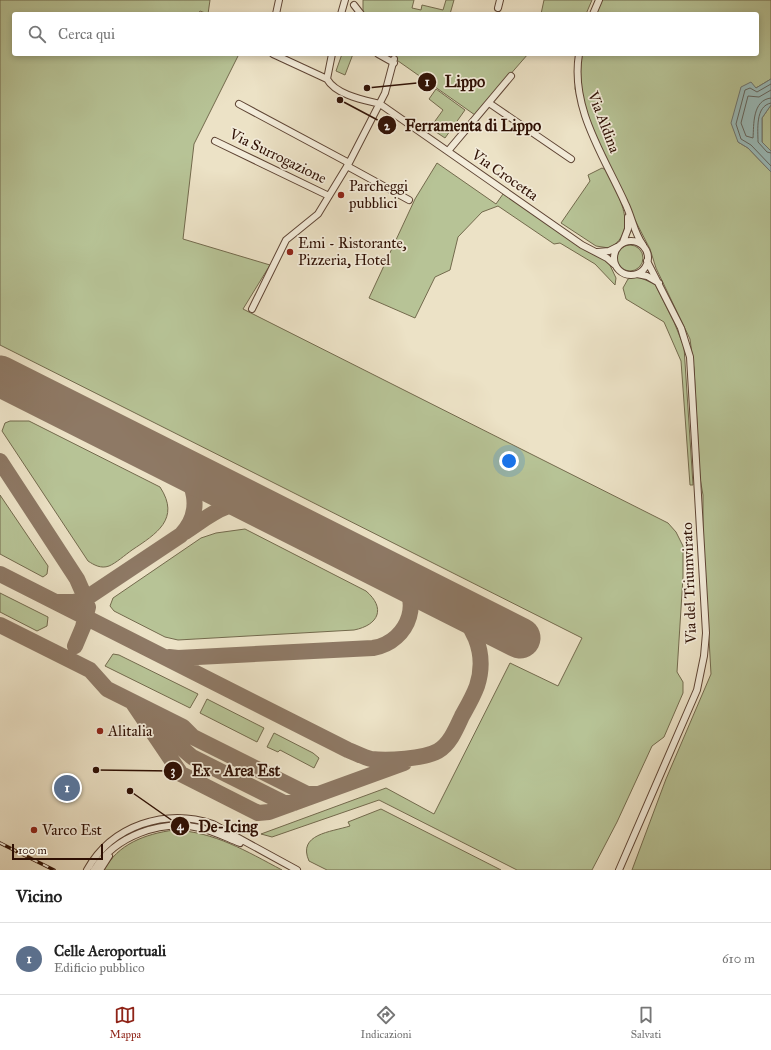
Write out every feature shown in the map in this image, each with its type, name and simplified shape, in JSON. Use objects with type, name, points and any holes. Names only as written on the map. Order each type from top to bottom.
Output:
[{"type":"street","points":[[277,12],[280,0]]},
{"type":"street","points":[[341,12],[344,0]]},
{"type":"street","points":[[498,8],[500,0]]},
{"type":"street","points":[[594,12],[599,0]]},
{"type":"street","points":[[354,5],[359,12]]},
{"type":"street","name":"Via Crocetta","points":[[277,56],[327,79],[332,86],[343,92],[380,104],[582,245],[595,251],[615,265]]},
{"type":"street","points":[[327,79],[332,56]]},
{"type":"street","name":"Via Surrogazione","points":[[252,310],[286,240],[318,214],[348,165],[380,104],[394,61],[383,56]]},
{"type":"street","name":"Via Aldina","points":[[579,56],[577,84],[583,111],[622,196],[638,238],[643,246]]},
{"type":"street","points":[[448,151],[511,76]]},
{"type":"street","points":[[489,103],[571,159]]},
{"type":"street","name":"Via Surrogazione","points":[[239,104],[409,200]]},
{"type":"street","name":"Via Surrogazione","points":[[215,141],[330,196]]},
{"type":"street","name":"Via Aldina","points":[[621,243],[629,223],[622,196]]},
{"type":"street","points":[[595,251],[609,251],[621,243],[634,241],[643,246],[647,253],[647,261],[644,269],[636,274]]},
{"type":"street","points":[[621,243],[614,256],[615,265],[623,273],[647,276],[660,284]]},
{"type":"street","name":"Via del Triumvirato","points":[[620,870],[693,701],[700,676],[706,633],[690,357],[681,328],[647,261]]},
{"type":"street","points":[[87,870],[102,850],[120,834],[156,819],[179,817],[202,820],[213,824],[257,850],[297,870]]},
{"type":"street","points":[[94,870],[102,859],[117,846],[148,830],[168,825],[200,828],[257,850]]},
{"type":"street","points":[[100,870],[117,846]]},
{"type":"street","points":[[91,870],[102,850]]},
{"type":"green space","points":[[0,0],[210,0],[208,12],[12,12],[12,56],[238,56],[194,144],[183,239],[270,265],[243,309],[668,523],[676,532],[683,546],[683,577],[677,672],[683,682],[683,693],[664,737],[652,746],[617,822],[592,870],[517,870],[379,800],[272,837],[261,834],[386,788],[434,814],[510,663],[558,686],[582,638],[0,345]]},
{"type":"green space","points":[[363,0],[414,0],[412,8],[421,10],[422,5],[443,10],[446,0],[454,0],[451,12],[363,12]]},
{"type":"green space","points":[[544,0],[592,0],[587,12],[541,12]]},
{"type":"green space","points":[[597,0],[771,0],[771,79],[756,88],[738,142],[748,148],[771,172],[771,870],[632,870],[666,779],[711,674],[703,532],[703,495],[700,478],[694,369],[690,339],[656,268],[650,249],[594,141],[575,89],[578,56],[759,56],[759,12],[592,12]]},
{"type":"green space","points":[[341,56],[352,56],[345,75],[336,71]]},
{"type":"green space","points":[[391,56],[526,56],[475,115]]},
{"type":"green space","points":[[436,89],[465,110],[445,138],[430,128],[443,110],[429,99]]},
{"type":"green space","points":[[771,105],[771,151],[762,142],[762,118]]},
{"type":"green space","points":[[437,163],[496,204],[503,194],[608,261],[616,278],[615,285],[595,264],[560,243],[554,244],[498,206],[482,212],[458,237],[450,270],[435,277],[415,318],[369,298],[415,199]]},
{"type":"green space","points":[[602,168],[606,170],[616,190],[624,211],[625,222],[624,232],[619,241],[609,248],[596,246],[561,223],[590,181],[588,175]]},
{"type":"green space","points":[[630,245],[639,249],[643,258],[639,267],[630,271],[621,267],[617,258],[621,249]]},
{"type":"green space","points":[[636,276],[655,284],[674,322],[684,347],[693,485],[690,485],[681,361],[664,322],[626,299],[623,288],[628,279]]},
{"type":"green space","points":[[10,421],[29,421],[160,487],[166,498],[168,508],[167,517],[163,524],[149,538],[109,566],[100,567],[88,561],[2,431],[5,423]]},
{"type":"green space","points":[[0,495],[48,566],[47,574],[43,577],[0,554]]},
{"type":"green space","points":[[245,529],[366,591],[372,597],[378,609],[374,620],[363,628],[354,630],[178,640],[165,637],[114,611],[110,606],[113,598],[201,538],[216,533]]},
{"type":"green space","points":[[0,593],[48,617],[47,626],[37,631],[0,612]]},
{"type":"green space","points":[[113,654],[119,655],[198,694],[190,708],[105,666]]},
{"type":"green space","points":[[207,699],[264,728],[257,742],[200,713]]},
{"type":"green space","points":[[274,733],[313,753],[319,758],[314,768],[280,750],[278,752],[267,747]]},
{"type":"green space","points":[[381,809],[501,870],[327,870],[309,861],[307,852],[308,845],[312,840],[326,833],[350,826],[348,822]]},
{"type":"green space","points":[[174,830],[203,834],[217,839],[243,850],[282,870],[104,870],[117,853],[133,842],[153,834]]},
{"type":"water","points":[[771,79],[771,105],[762,118],[762,142],[771,151],[771,172],[748,148],[738,142],[731,123],[741,87],[751,82],[756,88]]},
{"type":"taxiway","points":[[0,461],[77,579],[84,595],[86,609]]},
{"type":"taxiway","points":[[57,602],[74,602],[85,599],[181,535],[188,526],[192,516],[194,496],[187,477],[171,462]]},
{"type":"taxiway","points":[[185,532],[212,514],[230,506],[251,504],[262,507]]},
{"type":"taxiway","points":[[169,657],[178,658],[373,648],[386,644],[396,637],[404,627],[409,616],[411,605],[409,593],[402,582],[392,573]]},
{"type":"taxiway","points":[[0,574],[348,750],[368,758],[378,760],[415,758],[438,751],[452,736],[472,698],[477,686],[481,661],[476,638],[464,618],[446,600]]},
{"type":"taxiway","points":[[75,646],[83,627],[88,607]]},
{"type":"taxiway","points":[[0,625],[90,670],[107,689],[183,727],[193,737],[307,794],[318,794]]},
{"type":"taxiway","points":[[133,703],[181,774],[258,813],[269,812],[404,763]]},
{"type":"taxiway","points":[[161,717],[184,750],[192,757],[284,803],[294,803]]},
{"type":"runway","points":[[0,376],[520,638]]},
{"type":"railway","points":[[0,843],[54,870]]},
{"type":"place","name":"Lippo","points":[[367,88]]},
{"type":"place","name":"Ferramenta di Lippo","points":[[340,100]]},
{"type":"place","name":"Parcheggi pubblici","points":[[341,195]]},
{"type":"place","name":"Emi - Ristorante, Pizzeria, Hotel","points":[[290,252]]},
{"type":"place","name":"Alitalia","points":[[100,731]]},
{"type":"place","name":"Ex - Area Est","points":[[96,770]]},
{"type":"place","name":"Celle Aeroportuali","points":[[67,788]]},
{"type":"place","name":"De-Icing","points":[[130,791]]},
{"type":"place","name":"Varco Est","points":[[34,830]]}]
